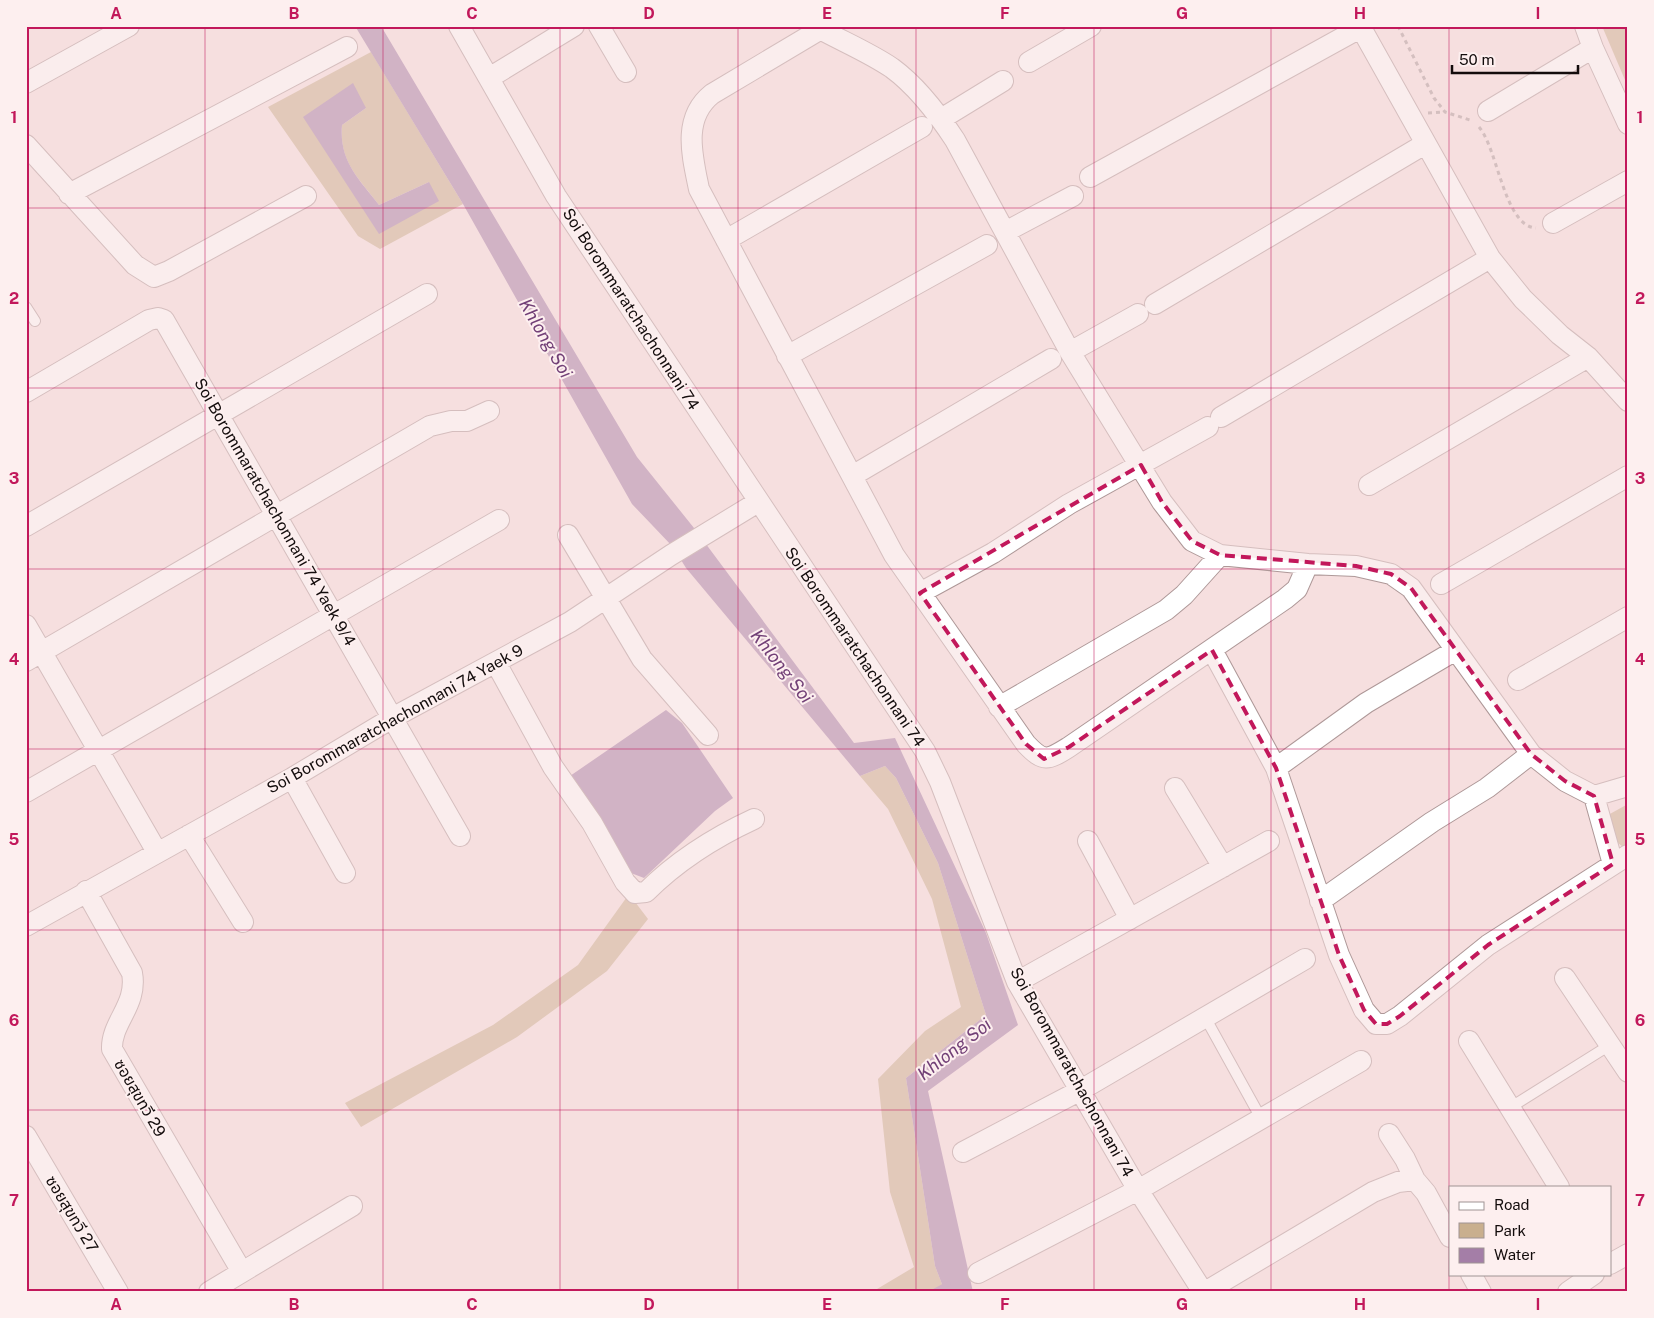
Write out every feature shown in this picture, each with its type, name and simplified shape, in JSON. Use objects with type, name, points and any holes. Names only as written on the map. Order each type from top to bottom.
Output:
[{"type":"street","points":[[26,83],[129,26]]},
{"type":"street","name":"Soi Borommaratchachonnani 74","points":[[459,26],[556,196],[925,751],[940,782],[1017,982],[1078,1090],[1138,1190],[1204,1292],[1374,1192],[1398,1182],[1415,1180]]},
{"type":"street","points":[[489,78],[574,26]]},
{"type":"street","points":[[598,26],[626,72]]},
{"type":"street","points":[[1029,62],[1091,26]]},
{"type":"street","points":[[1585,26],[1593,48],[1628,124]]},
{"type":"street","points":[[1212,650],[1276,768],[1339,956],[1364,1010],[1376,1024],[1387,1024],[1488,945],[1620,860],[1594,796],[1565,781],[1531,754],[1410,588],[1391,574],[1356,566],[1308,564],[1220,555],[1192,541],[1162,502],[1140,465],[1060,355],[1005,232],[955,140],[941,119],[914,89],[891,68],[822,27],[700,103],[694,116],[692,143],[699,189],[894,556],[999,707],[1038,757],[1050,757],[1069,747],[1212,650],[1297,589],[1308,564]]},
{"type":"street","points":[[1090,177],[1360,27],[1490,258],[1523,299],[1560,335],[1588,357],[1628,400]]},
{"type":"street","points":[[69,194],[347,47]]},
{"type":"street","points":[[1488,111],[1593,48]]},
{"type":"street","points":[[941,119],[1003,82]]},
{"type":"street","points":[[726,240],[922,127]]},
{"type":"street","points":[[1155,304],[1425,144]]},
{"type":"street","points":[[26,145],[135,264],[154,276],[169,271],[306,196]]},
{"type":"street","points":[[1553,223],[1628,181]]},
{"type":"street","points":[[1005,232],[1073,196]]},
{"type":"street","points":[[787,356],[987,245]]},
{"type":"street","points":[[920,593],[993,553],[1069,504],[1215,422],[1490,258]]},
{"type":"street","points":[[26,526],[427,294]]},
{"type":"street","points":[[852,476],[1060,355],[1138,314]]},
{"type":"street","name":"Soi Borommaratchachonnani 74 Yaek 9/4","points":[[26,392],[149,320],[158,318],[164,320],[460,836]]},
{"type":"street","points":[[1369,485],[1588,357]]},
{"type":"street","points":[[34,656],[430,426],[451,421],[467,421],[489,411]]},
{"type":"street","points":[[1441,584],[1628,476]]},
{"type":"street","name":"Soi Borommaratchachonnani 74 Yaek 9","points":[[26,926],[292,778],[394,718],[570,622],[671,554],[758,502]]},
{"type":"street","points":[[26,792],[499,520]]},
{"type":"street","points":[[568,535],[642,659],[708,735]]},
{"type":"street","points":[[999,707],[1166,610],[1184,595],[1220,555]]},
{"type":"street","points":[[1518,680],[1628,617]]},
{"type":"street","points":[[26,625],[34,656],[98,751],[156,852]]},
{"type":"street","points":[[1276,768],[1366,702],[1456,650]]},
{"type":"street","points":[[496,663],[553,767],[592,823],[625,882],[635,893],[646,892],[689,854],[718,835],[754,819]]},
{"type":"street","points":[[1320,901],[1432,822],[1487,788],[1531,754]]},
{"type":"street","points":[[292,778],[345,873]]},
{"type":"street","points":[[1594,796],[1628,786]]},
{"type":"street","points":[[1175,788],[1223,867]]},
{"type":"street","points":[[189,835],[244,922]]},
{"type":"street","points":[[1017,982],[1269,841]]},
{"type":"street","points":[[1088,842],[1130,919]]},
{"type":"street","name":"ซอยสุขทวี 29","points":[[86,891],[132,973],[134,986],[131,1000],[112,1038],[112,1049],[242,1272]]},
{"type":"street","points":[[963,1152],[1078,1090],[1305,959]]},
{"type":"street","points":[[1565,978],[1628,1072]]},
{"type":"street","points":[[1469,1041],[1558,1186]]},
{"type":"street","points":[[978,1273],[1138,1190],[1361,1061]]},
{"type":"street","points":[[1389,1134],[1405,1159],[1415,1180],[1426,1193],[1449,1235]]},
{"type":"street","name":"ซอยสุขทวี 27","points":[[26,1136],[118,1292]]},
{"type":"street","points":[[209,1292],[352,1206]]},
{"type":"street","points":[[1612,1263],[1628,1254]]},
{"type":"street","points":[[1472,1276],[1481,1292]]},
{"type":"street","points":[[1568,1292],[1591,1276]]},
{"type":"lane","points":[[26,307],[35,321]]},
{"type":"lane","points":[[1205,1017],[1262,1120]]},
{"type":"lane","points":[[1511,1107],[1610,1045]]},
{"type":"path","points":[[1398,26],[1434,98],[1445,112],[1467,117],[1482,129],[1516,216],[1530,228],[1544,227],[1553,223]]},
{"type":"highlighted area","points":[[1141,465],[1162,502],[1192,541],[1220,555],[1356,566],[1391,574],[1411,588],[1531,754],[1565,781],[1594,796],[1613,864],[1488,945],[1400,1016],[1387,1024],[1376,1024],[1364,1010],[1339,955],[1276,768],[1212,650],[1069,747],[1044,759],[1026,744],[920,593]]},
{"type":"green space","points":[[1602,26],[1628,26],[1628,87]]},
{"type":"green space","points":[[371,52],[463,204],[380,249],[358,236],[268,107]],"holes":[[[366,108],[342,125],[344,149],[351,168],[379,205],[429,182],[379,233],[304,117]]]},
{"type":"green space","points":[[885,766],[896,778],[938,863],[986,1015],[906,1078],[935,1266],[945,1292],[872,1292],[914,1267],[890,1192],[878,1079],[925,1031],[961,1007],[932,899],[888,809],[860,776]]},
{"type":"green space","points":[[1628,804],[1628,848],[1626,849],[1615,841],[1608,815]]},
{"type":"green space","points":[[629,894],[648,919],[607,971],[517,1037],[361,1127],[345,1103],[493,1025],[578,965]]},
{"type":"water","name":"Khlong Soi","points":[[355,26],[381,26],[637,457],[694,528],[854,743],[895,738],[986,933],[1018,1025],[928,1091],[973,1292],[945,1292],[935,1266],[906,1078],[986,1015],[938,863],[896,778],[885,766],[860,776],[686,568],[673,547],[632,504],[463,204]]},
{"type":"water","points":[[353,83],[366,108],[342,125],[342,138],[347,159],[357,177],[379,205],[429,182],[439,201],[379,234],[303,117]]},
{"type":"water","points":[[666,710],[682,723],[733,798],[715,811],[644,878],[631,873],[570,776]]},
{"type":"waterway","points":[[933,1292],[948,1284]]}]
